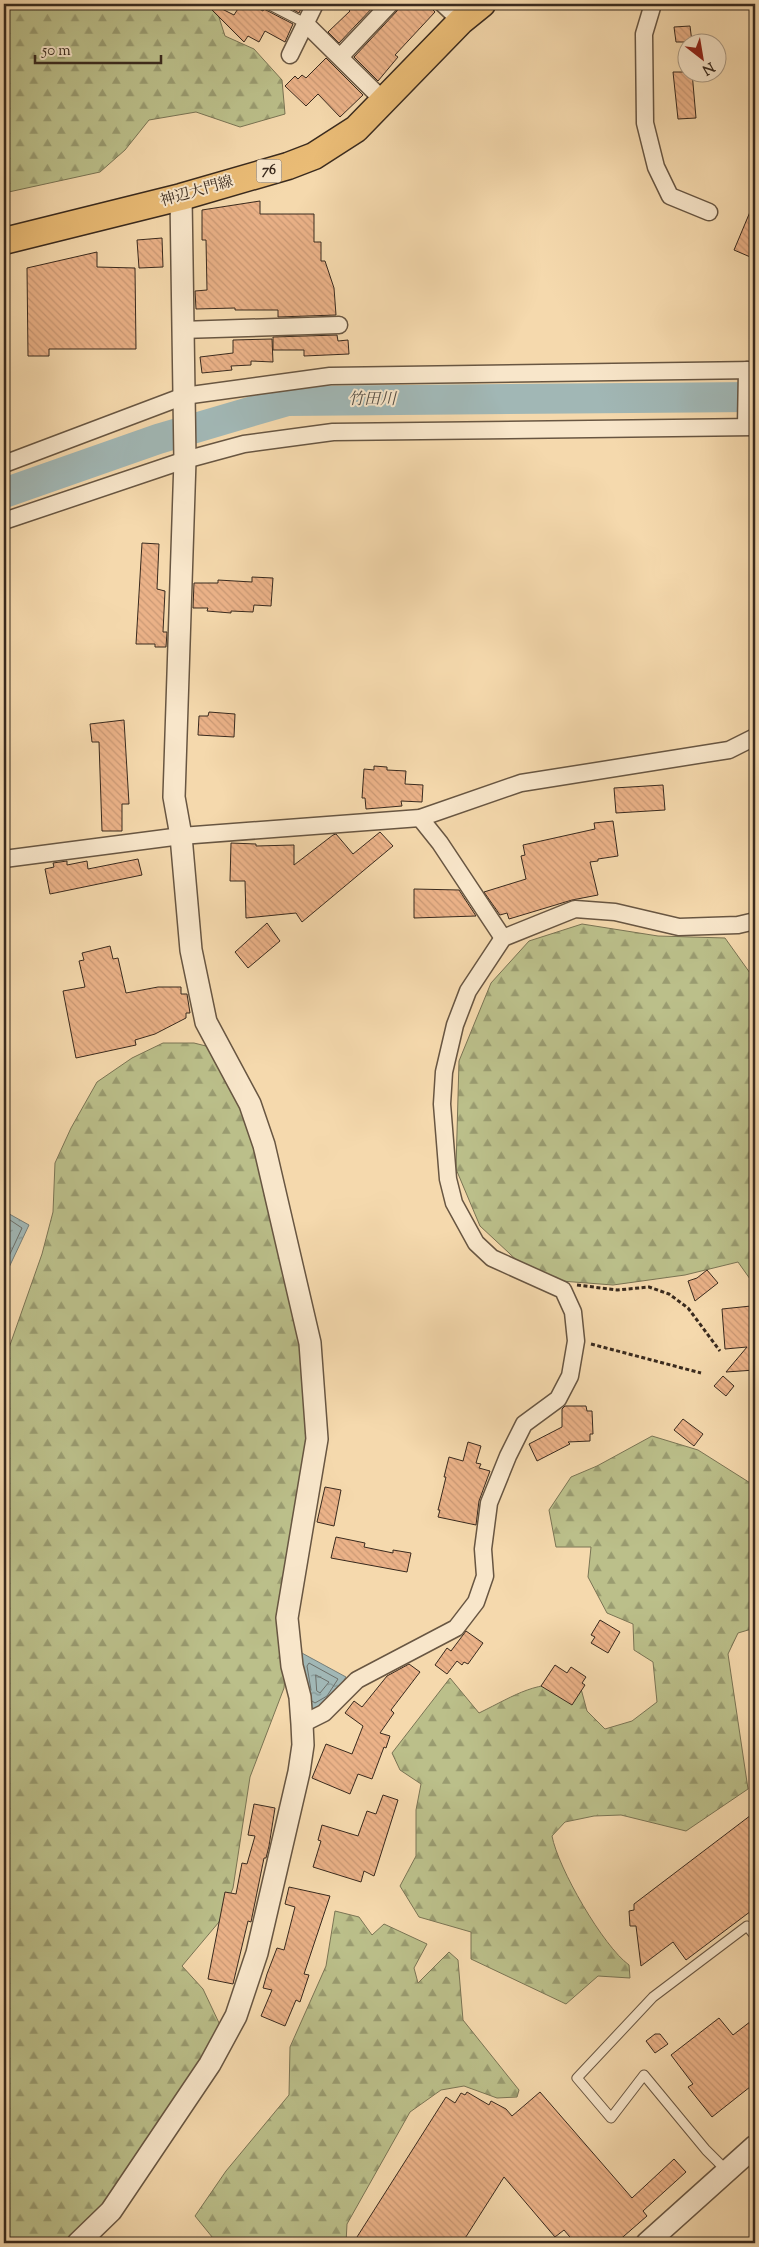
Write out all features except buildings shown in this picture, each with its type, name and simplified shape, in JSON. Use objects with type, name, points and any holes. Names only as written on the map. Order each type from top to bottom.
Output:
[{"type":"main road","name":"神辺大門線","points":[[4,241],[181,197],[288,166],[314,156],[356,129],[384,101],[452,12],[482,4]]},
{"type":"street","points":[[290,55],[315,4]]},
{"type":"street","points":[[340,57],[390,4]]},
{"type":"street","points":[[653,4],[644,34],[645,123],[656,167],[670,196],[709,212]]},
{"type":"street","points":[[305,23],[384,101]]},
{"type":"street","points":[[78,2243],[112,2210],[210,2064],[236,2016],[257,1952],[299,1772],[302,1745],[300,1698],[292,1666],[288,1618],[317,1439],[310,1343],[264,1145],[250,1104],[206,1022],[191,950],[181,836],[174,797],[184,457],[181,197]]},
{"type":"street","points":[[182,330],[339,325]]},
{"type":"street","points":[[4,464],[184,399],[330,376],[750,371],[749,425],[333,432],[244,444],[184,457],[4,521]]},
{"type":"street","points":[[4,859],[181,836],[420,818],[521,783],[729,750],[755,737]]},
{"type":"street","points":[[420,818],[440,843],[502,938]]},
{"type":"street","points":[[302,1724],[324,1713],[357,1680],[456,1628],[476,1602],[485,1576],[482,1549],[489,1503],[508,1456],[524,1424],[558,1399],[570,1376],[576,1341],[573,1312],[562,1290],[492,1258],[476,1243],[454,1203],[448,1179],[442,1104],[444,1072],[455,1024],[468,991],[502,938],[574,909],[615,912],[679,927],[738,925],[755,921]]},
{"type":"street","points":[[647,2243],[755,2146]]},
{"type":"lane","points":[[268,4],[305,23]]},
{"type":"lane","points":[[728,2171],[706,2150],[644,2075],[611,2118],[577,2078],[653,1997],[747,1926],[755,1936]]},
{"type":"path","points":[[562,1290],[577,1285],[617,1290],[649,1287],[669,1294],[688,1308],[720,1351]]},
{"type":"path","points":[[576,1341],[701,1373]]},
{"type":"green space","points":[[4,4],[210,4],[217,11],[225,36],[254,49],[282,80],[285,114],[240,127],[196,112],[149,120],[125,150],[100,172],[4,193]]},
{"type":"green space","points":[[582,924],[658,936],[725,938],[755,980],[755,1286],[738,1262],[685,1275],[613,1285],[561,1281],[524,1267],[480,1226],[456,1169],[459,1061],[491,983],[529,941]]},
{"type":"green space","points":[[163,1043],[194,1043],[214,1048],[261,1147],[303,1360],[306,1447],[284,1688],[250,1777],[233,1888],[219,1922],[182,1966],[203,1989],[220,2025],[183,2096],[76,2243],[4,2243],[4,1362],[42,1254],[53,1212],[55,1163],[71,1128],[97,1082],[132,1058]]},
{"type":"green space","points":[[652,1436],[698,1450],[755,1486],[755,1628],[738,1633],[728,1654],[748,1789],[686,1831],[621,1815],[594,1816],[565,1822],[552,1836],[563,1867],[583,1905],[607,1941],[629,1965],[630,1978],[598,1976],[566,2004],[471,1959],[471,1932],[419,1917],[400,1886],[416,1856],[416,1810],[421,1784],[400,1770],[392,1753],[450,1678],[479,1713],[527,1690],[551,1685],[580,1685],[587,1711],[605,1729],[632,1721],[657,1702],[653,1662],[634,1650],[633,1624],[607,1613],[588,1577],[591,1547],[556,1547],[549,1510],[571,1477],[597,1466]]},
{"type":"green space","points":[[335,1911],[359,1917],[372,1935],[384,1924],[427,1944],[414,1968],[418,1983],[449,1952],[458,1960],[463,2020],[519,2090],[517,2097],[497,2098],[464,2086],[441,2090],[410,2112],[347,2224],[346,2243],[217,2243],[195,2216],[226,2171],[289,2095],[290,2047],[326,1966]]},
{"type":"water","points":[[4,1211],[29,1225],[4,1278]]},
{"type":"water","points":[[300,1652],[346,1677],[331,1700],[308,1712]]},
{"type":"waterway","name":"竹田川","points":[[4,493],[158,439],[287,401],[755,397]]}]
